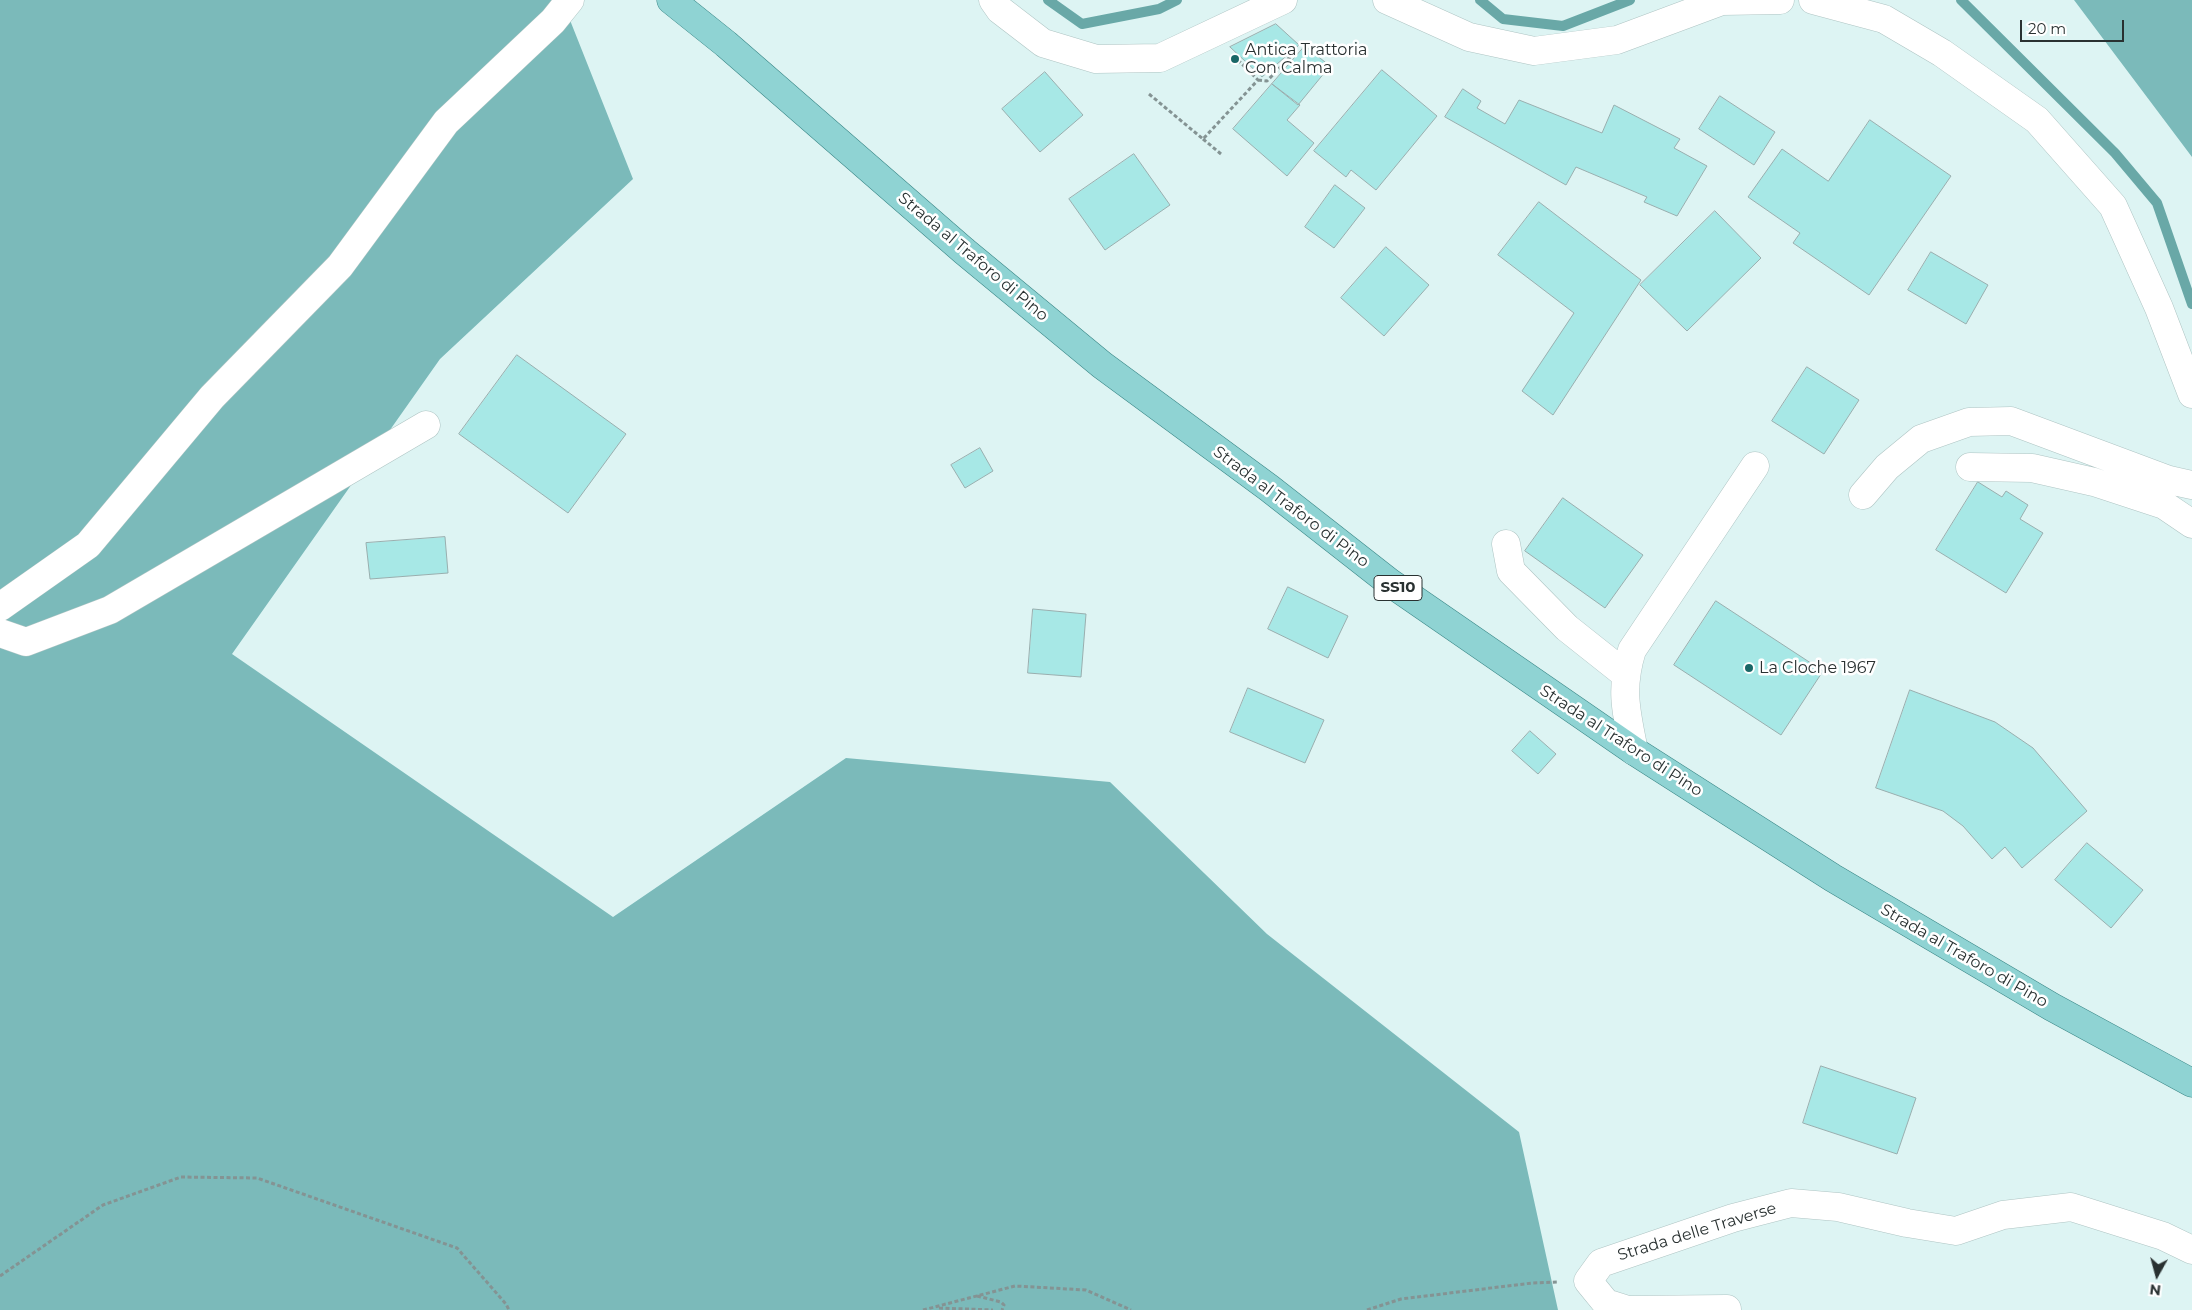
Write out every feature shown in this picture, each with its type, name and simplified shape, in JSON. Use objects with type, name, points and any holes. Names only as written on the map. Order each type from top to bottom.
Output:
[{"type":"main road","name":"Strada al Traforo di Pino","points":[[671,0],[726,44],[964,251],[1102,365],[1261,482],[1389,582],[1634,751],[1833,878],[1956,952],[2192,1083]]},
{"type":"street","points":[[0,607],[88,545],[212,397],[340,266],[446,122],[552,20],[570,0]]},
{"type":"street","points":[[993,0],[1000,10],[1043,44],[1096,59],[1160,58],[1277,1]]},
{"type":"street","points":[[1387,0],[1469,37],[1534,51],[1617,40],[1722,1],[1780,0]]},
{"type":"street","points":[[1813,0],[1884,20],[1942,53],[2036,120],[2113,206],[2159,308],[2192,394]]},
{"type":"street","points":[[1863,495],[1886,467],[1921,440],[1969,422],[2011,421],[2169,480],[2192,486]]},
{"type":"street","points":[[0,633],[26,642],[110,610],[426,425]]},
{"type":"street","points":[[1634,751],[1626,711],[1624,674],[1632,650],[1755,466]]},
{"type":"street","points":[[1970,466],[2032,468],[2094,482],[2164,506],[2192,524]]},
{"type":"street","points":[[1506,544],[1511,571],[1566,628],[1624,674]]},
{"type":"street","name":"Strada delle Traverse","points":[[1588,1281],[1601,1263],[1733,1218],[1791,1203],[1838,1207],[1907,1223],[1956,1231],[2003,1214],[2071,1207],[2162,1236],[2192,1250]]},
{"type":"street","points":[[1588,1281],[1606,1304],[1628,1310],[1727,1309]]},
{"type":"path","points":[[1211,34],[1258,80],[1267,81],[1290,57]]},
{"type":"path","points":[[1203,139],[1258,80]]},
{"type":"path","points":[[1149,94],[1221,154]]},
{"type":"path","points":[[0,1276],[103,1205],[181,1177],[258,1178],[457,1248],[506,1304],[509,1310]]},
{"type":"path","points":[[1367,1310],[1401,1299],[1532,1283],[1588,1281]]},
{"type":"path","points":[[923,1310],[1015,1286],[1086,1290],[1131,1310]]},
{"type":"path","points":[[976,1296],[1001,1302],[1004,1305],[1002,1310]]},
{"type":"path","points":[[934,1307],[993,1310]]},
{"type":"shaded area","points":[[0,0],[562,0],[633,179],[440,359],[232,654],[613,917],[846,758],[1110,782],[1267,934],[1519,1132],[1558,1310],[0,1310]]},
{"type":"shaded area","points":[[2074,0],[2192,0],[2192,157]]},
{"type":"building","points":[[1276,24],[1299,45],[1262,77],[1230,47]]},
{"type":"building","points":[[1305,46],[1330,66],[1298,105],[1272,84]]},
{"type":"building","points":[[1382,70],[1437,116],[1376,190],[1351,170],[1346,177],[1314,151]]},
{"type":"building","points":[[1045,72],[1083,115],[1040,152],[1002,109]]},
{"type":"building","points":[[1272,84],[1300,105],[1287,120],[1314,143],[1287,176],[1233,129]]},
{"type":"building","points":[[1463,89],[1481,101],[1477,108],[1505,124],[1519,100],[1602,133],[1614,105],[1680,139],[1674,148],[1707,166],[1677,216],[1644,202],[1647,197],[1576,167],[1566,185],[1445,117]]},
{"type":"building","points":[[1720,96],[1775,132],[1754,165],[1699,129]]},
{"type":"building","points":[[1870,120],[1951,176],[1869,295],[1793,243],[1800,233],[1748,197],[1782,149],[1828,181]]},
{"type":"building","points":[[1134,154],[1170,205],[1105,250],[1069,199]]},
{"type":"building","points":[[1335,185],[1365,208],[1334,248],[1305,227]]},
{"type":"building","points":[[1539,202],[1641,280],[1553,415],[1522,391],[1574,313],[1498,255]]},
{"type":"building","points":[[1715,211],[1761,258],[1687,331],[1640,285]]},
{"type":"building","points":[[1386,247],[1429,285],[1384,336],[1341,298]]},
{"type":"building","points":[[1931,252],[1988,285],[1966,324],[1908,290]]},
{"type":"building","points":[[517,355],[626,434],[568,513],[459,434]]},
{"type":"building","points":[[1807,367],[1859,400],[1824,454],[1772,421]]},
{"type":"building","points":[[980,448],[993,471],[965,488],[951,465]]},
{"type":"building","points":[[1978,482],[2002,497],[2006,491],[2028,505],[2020,519],[2043,533],[2006,593],[1936,550]]},
{"type":"building","points":[[1563,498],[1643,555],[1605,608],[1525,551]]},
{"type":"building","points":[[445,537],[448,573],[370,579],[366,543]]},
{"type":"building","points":[[1288,587],[1348,616],[1328,658],[1268,629]]},
{"type":"building","name":"La Cloche 1967","points":[[1716,601],[1823,671],[1781,735],[1674,665]]},
{"type":"building","points":[[1033,609],[1086,614],[1081,677],[1028,673]]},
{"type":"building","points":[[1248,688],[1324,720],[1305,763],[1230,732]]},
{"type":"building","points":[[1910,690],[1995,722],[2033,748],[2087,811],[2022,868],[2005,847],[1992,859],[1963,826],[1943,811],[1876,788]]},
{"type":"building","points":[[1530,731],[1556,754],[1538,774],[1512,751]]},
{"type":"building","points":[[2087,843],[2143,890],[2111,928],[2055,880]]},
{"type":"building","points":[[1821,1066],[1916,1098],[1897,1154],[1803,1123]]},
{"type":"waterway","points":[[1048,0],[1082,24],[1159,9],[1177,0]]},
{"type":"waterway","points":[[1480,0],[1503,19],[1563,26],[1630,0]]},
{"type":"waterway","points":[[1961,0],[2115,153],[2157,203],[2192,304]]},
{"type":"place","name":"Antica Trattoria Con Calma","points":[[1235,59]]},
{"type":"place","name":"La Cloche 1967","points":[[1749,668]]}]
